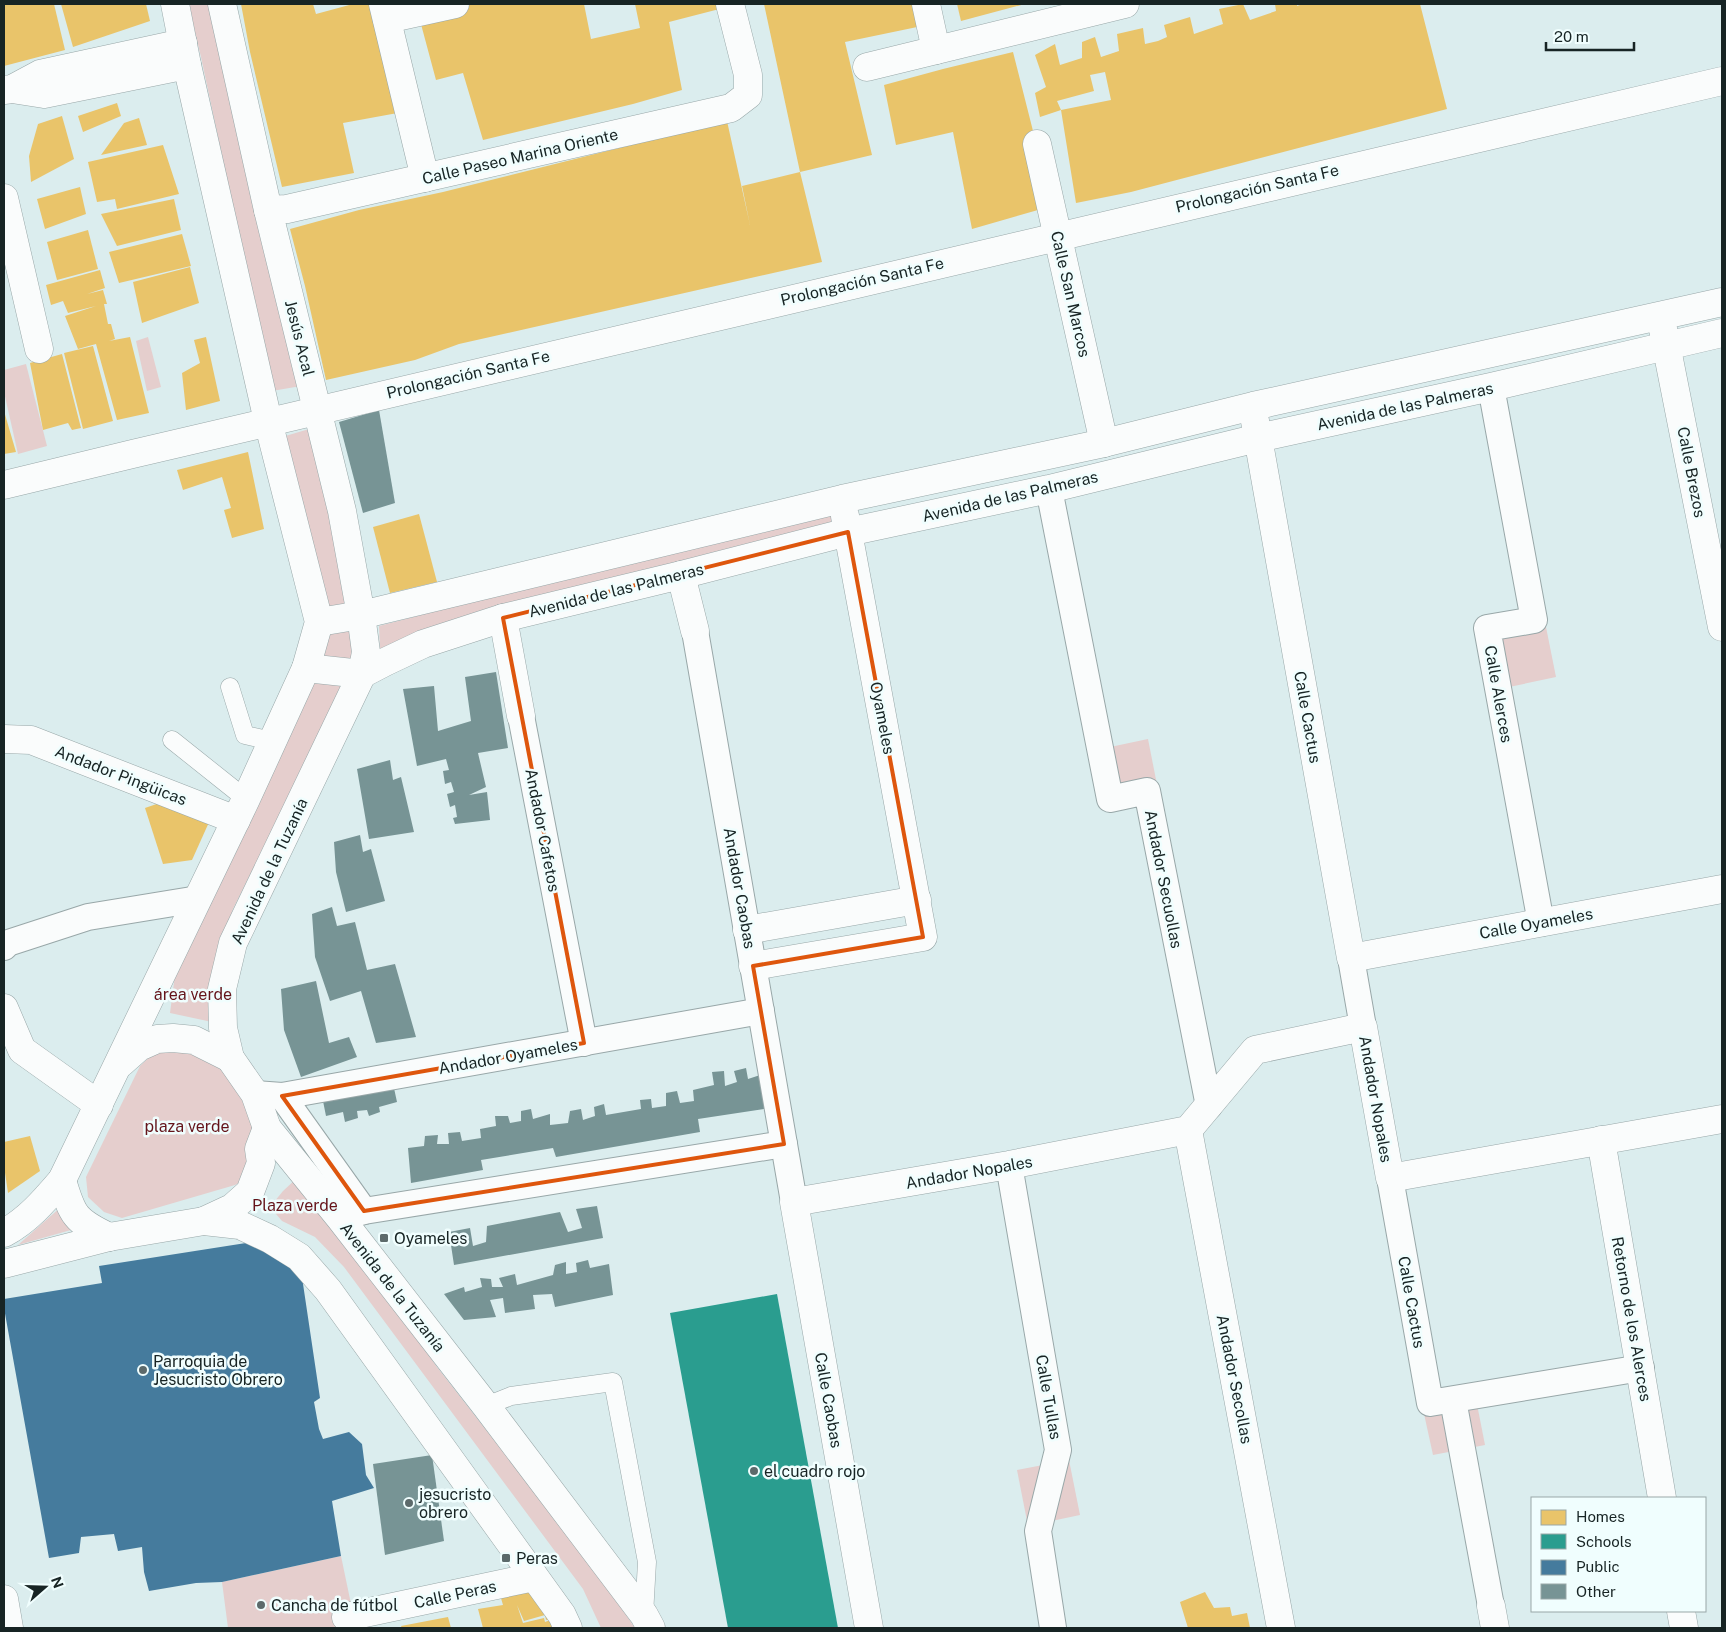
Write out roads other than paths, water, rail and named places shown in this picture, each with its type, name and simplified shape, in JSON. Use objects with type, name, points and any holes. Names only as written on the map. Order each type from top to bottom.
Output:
[{"type":"street","points":[[4,1233],[16,1226],[39,1207],[62,1180],[241,809],[306,668],[319,622],[268,421],[175,4]]},
{"type":"street","name":"Jesús Acal","points":[[222,4],[268,210],[342,511],[366,652],[362,674]]},
{"type":"street","points":[[424,178],[385,12],[454,4]]},
{"type":"street","name":"Calle Paseo Marina Oriente","points":[[268,210],[286,209],[731,108],[748,95],[748,75],[730,4]]},
{"type":"street","points":[[926,4],[936,50]]},
{"type":"street","points":[[867,67],[1125,4]]},
{"type":"street","points":[[8,89],[40,74],[185,54]]},
{"type":"street","name":"Prolongación Santa Fe","points":[[4,485],[318,408],[602,343],[1057,234],[1722,81]]},
{"type":"street","name":"Calle San Marcos","points":[[1037,144],[1104,443]]},
{"type":"street","points":[[4,198],[39,349]]},
{"type":"street","name":"Avenida de las Palmeras","points":[[319,622],[361,615],[842,499],[1104,443],[1252,406],[1722,302]]},
{"type":"street","name":"Calle Brezos","points":[[1660,317],[1722,627]]},
{"type":"street","name":"Avenida de las Palmeras","points":[[362,674],[423,644],[503,618],[848,532],[1049,489],[1258,438],[1491,387],[1722,333]]},
{"type":"street","name":"Calle Alerces","points":[[1491,387],[1534,620],[1487,628],[1541,922]]},
{"type":"street","name":"Calle Cactus","points":[[1252,406],[1363,1027]]},
{"type":"street","name":"Andador Secuollas","points":[[1049,489],[1110,799],[1147,791],[1209,1106]]},
{"type":"street","name":"Oyameles","points":[[754,966],[923,937],[842,499]]},
{"type":"street","name":"Andador Caobas","points":[[681,575],[695,631],[794,1202]]},
{"type":"street","name":"Andador Cafetos","points":[[503,618],[584,1042]]},
{"type":"street","points":[[306,668],[362,674]]},
{"type":"street","name":"Avenida de la Tuzanía","points":[[362,674],[233,943],[222,989],[224,1028],[230,1058],[255,1094],[267,1128],[352,1215],[486,1406],[648,1622]]},
{"type":"street","name":"Andador Pingüicas","points":[[4,739],[31,740],[241,809]]},
{"type":"street","name":"Calle Oyameles","points":[[1351,958],[1722,889]]},
{"type":"street","points":[[4,947],[8,943],[88,916],[198,899]]},
{"type":"street","points":[[747,930],[917,900]]},
{"type":"street","points":[[4,1008],[22,1050],[98,1105]]},
{"type":"street","name":"Andador Oyameles","points":[[255,1094],[282,1096],[761,1011]]},
{"type":"street","name":"Andador Nopales","points":[[794,1202],[1009,1165],[1188,1130],[1255,1050],[1363,1027],[1390,1178],[1722,1118]]},
{"type":"street","points":[[119,1064],[139,1046],[157,1039],[173,1038],[194,1040],[230,1058]]},
{"type":"street","points":[[282,1096],[352,1215],[784,1144]]},
{"type":"street","points":[[4,1264],[109,1237],[204,1221],[232,1208],[250,1192],[261,1163],[259,1149],[267,1128]]},
{"type":"street","name":"Andador Secollas","points":[[1188,1130],[1281,1628]]},
{"type":"street","name":"Retorno de los Alerces","points":[[1601,1140],[1662,1497]]},
{"type":"street","name":"Calle Tullas","points":[[1009,1165],[1058,1450],[1038,1531],[1053,1628]]},
{"type":"street","name":"Calle Cactus","points":[[1390,1178],[1430,1403],[1641,1368]]},
{"type":"street","points":[[62,1180],[67,1198],[77,1217],[88,1227],[109,1237]]},
{"type":"street","name":"Calle Caobas","points":[[794,1202],[868,1628]]},
{"type":"street","points":[[204,1221],[240,1225],[270,1239],[298,1257],[328,1290],[562,1615],[568,1628]]},
{"type":"street","points":[[1454,1400],[1493,1617]]},
{"type":"street","name":"Calle Peras","points":[[346,1617],[534,1576]]},
{"type":"street","points":[[4,1599],[9,1628]]},
{"type":"street","points":[[1681,1612],[1684,1628]]},
{"type":"lane","points":[[230,687],[245,735],[272,741]]},
{"type":"lane","points":[[172,740],[241,809]]},
{"type":"lane","points":[[486,1406],[511,1396],[613,1382],[647,1562],[648,1622]]},
{"type":"place","name":"Oyameles","points":[[384,1238]]},
{"type":"place","name":"Parroquia de Jesucristo Obrero","points":[[143,1370]]},
{"type":"place","name":"el cuadro rojo","points":[[754,1471]]},
{"type":"place","name":"jesucristo obrero","points":[[409,1503]]},
{"type":"place","name":"Peras","points":[[506,1558]]},
{"type":"place","name":"Cancha de fútbol","points":[[261,1605]]},
{"type":"park label","name":"área verde","points":[[193,994]]},
{"type":"park label","name":"plaza verde","points":[[187,1126]]},
{"type":"park label","name":"Plaza verde","points":[[295,1205]]}]
